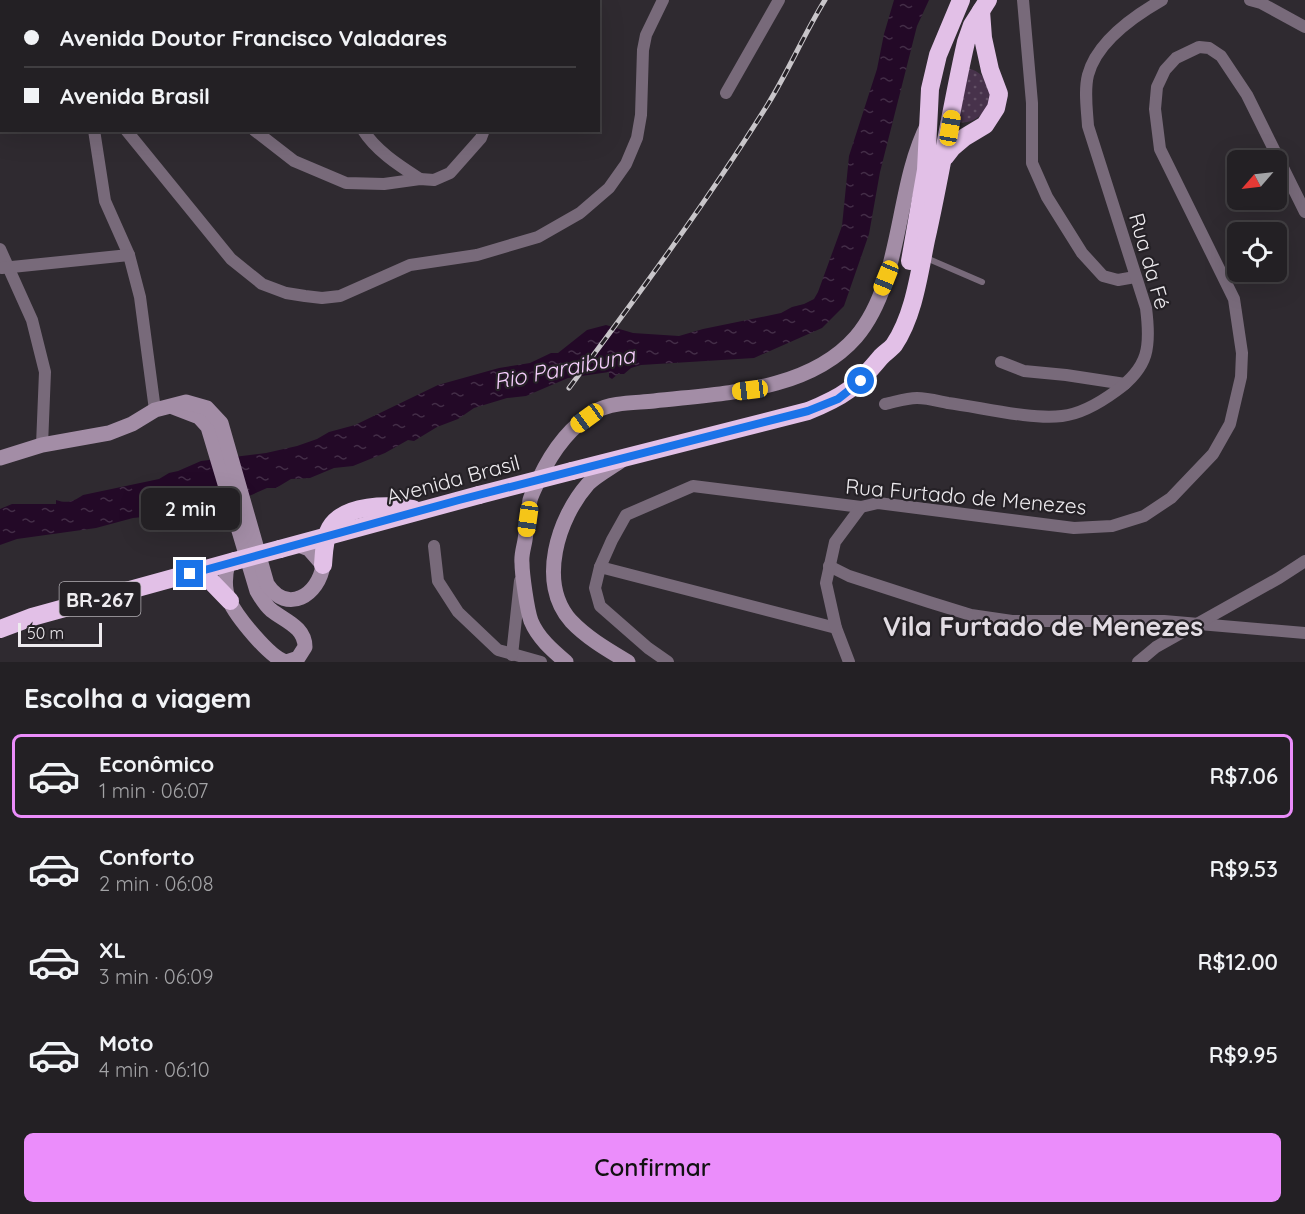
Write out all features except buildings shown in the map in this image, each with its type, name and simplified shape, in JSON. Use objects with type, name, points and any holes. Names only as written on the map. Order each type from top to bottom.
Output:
[{"type":"highway","points":[[918,250],[926,170],[930,88],[938,55],[961,0]]},
{"type":"highway","points":[[918,250],[944,159],[962,62],[972,25],[984,6]]},
{"type":"highway","points":[[944,159],[952,148],[985,125],[996,108],[999,94],[990,70],[983,38],[984,6]]},
{"type":"highway","points":[[978,129],[950,128],[941,123],[935,114],[930,88],[944,68],[962,62],[976,64],[990,70]]},
{"type":"highway","name":"Avenida Brasil","points":[[327,536],[337,520],[358,510],[392,506],[420,510],[808,411],[838,399],[861,381],[882,356],[883,341],[898,309],[918,250]]},
{"type":"highway","points":[[323,565],[327,536]]},
{"type":"highway","name":"BR-267","points":[[0,629],[32,617],[327,536]]},
{"type":"highway","points":[[201,571],[230,601]]},
{"type":"main road","points":[[566,662],[546,644],[531,620],[522,562],[531,497],[550,456],[576,426],[598,410],[623,404],[750,390],[779,383],[808,373],[856,337],[874,308],[886,278],[901,218],[907,180],[918,144],[928,124]]},
{"type":"main road","points":[[0,458],[42,445],[109,433],[132,424],[155,410],[173,407],[199,417],[218,433],[245,525],[267,584],[276,595],[288,600],[303,596],[315,586],[322,573],[323,565],[309,549],[288,547]]},
{"type":"main road","points":[[622,459],[590,482],[571,506],[559,533],[554,561],[557,597],[570,620],[594,640],[628,662]]},
{"type":"main road","points":[[232,562],[226,583],[230,601],[259,641],[274,657],[286,662],[293,661],[303,653],[305,641],[303,634],[270,610],[260,598],[245,525]]},
{"type":"street","points":[[351,0],[378,0]]},
{"type":"street","points":[[128,132],[231,259],[262,284],[296,294],[322,298],[340,296],[410,265],[477,255],[538,237],[580,213],[609,188],[626,165],[637,138],[641,115],[643,50],[646,35],[663,0]]},
{"type":"street","points":[[726,93],[779,0]]},
{"type":"street","points":[[1023,0],[1032,103],[1032,162],[1047,197],[1082,253],[1104,276],[1118,280],[1135,277]]},
{"type":"street","name":"Rua da Fé","points":[[885,404],[916,398],[1042,417],[1064,416],[1085,409],[1108,397],[1135,376],[1144,360],[1148,346],[1146,308],[1088,126],[1086,99],[1088,74],[1109,39],[1162,0]]},
{"type":"street","points":[[1250,0],[1261,3],[1305,27]]},
{"type":"street","name":"Rua Furtado de Menezes","points":[[668,662],[648,648],[600,606],[595,588],[600,567],[626,515],[693,486],[861,507],[878,503],[1074,528],[1112,526],[1144,516],[1171,498],[1213,454],[1230,424],[1241,377],[1242,353],[1234,299],[1160,149],[1155,109],[1156,87],[1165,70],[1176,58],[1199,47],[1209,48],[1221,56],[1247,95],[1305,212]]},
{"type":"street","points":[[94,132],[105,201],[129,255],[140,297],[155,410]]},
{"type":"street","points":[[258,132],[294,161],[346,183],[384,184],[420,179],[434,180],[450,173],[481,138],[483,132]]},
{"type":"street","points":[[364,132],[367,138],[394,162],[420,179]]},
{"type":"street","points":[[0,249],[4,268],[32,320],[45,372],[42,445]]},
{"type":"street","points":[[4,268],[129,255]]},
{"type":"street","points":[[1001,362],[1023,370],[1125,384]]},
{"type":"street","points":[[849,662],[836,628],[826,583],[836,542],[861,507]]},
{"type":"street","points":[[434,546],[438,581],[458,612],[498,650],[542,662]]},
{"type":"street","points":[[1138,662],[1156,647],[1305,561]]},
{"type":"street","points":[[512,655],[522,562]]},
{"type":"street","points":[[829,566],[849,576],[970,615],[1012,621],[1164,621],[1305,633]]},
{"type":"street","points":[[600,567],[836,628]]},
{"type":"lane","points":[[918,250],[982,282]]},
{"type":"shaded area","points":[[966,68],[982,76],[992,102],[981,115],[962,123],[956,122]]},
{"type":"water","name":"Rio Paraibuna","points":[[894,0],[929,0],[917,26],[880,172],[869,234],[844,306],[822,328],[754,358],[641,365],[631,368],[624,374],[618,374],[612,379],[609,377],[609,372],[568,378],[526,396],[507,398],[474,408],[458,419],[437,427],[414,441],[408,440],[385,453],[353,466],[334,468],[310,478],[291,479],[276,488],[267,488],[222,508],[217,506],[194,512],[133,518],[96,528],[17,539],[0,545],[0,509],[12,504],[56,504],[56,500],[71,501],[83,495],[159,479],[201,461],[266,453],[297,446],[329,432],[355,425],[438,385],[499,368],[530,363],[551,353],[558,353],[587,330],[606,325],[633,333],[679,336],[781,313],[814,299],[842,226],[849,156],[877,69]]},
{"type":"railway","points":[[569,388],[672,248],[745,141],[776,91],[825,0]]},
{"type":"district","name":"Vila Furtado de Menezes","points":[[1043,626]]},
{"type":"route","points":[[190,574],[459,500],[635,457],[808,411],[838,399],[861,381]]}]
